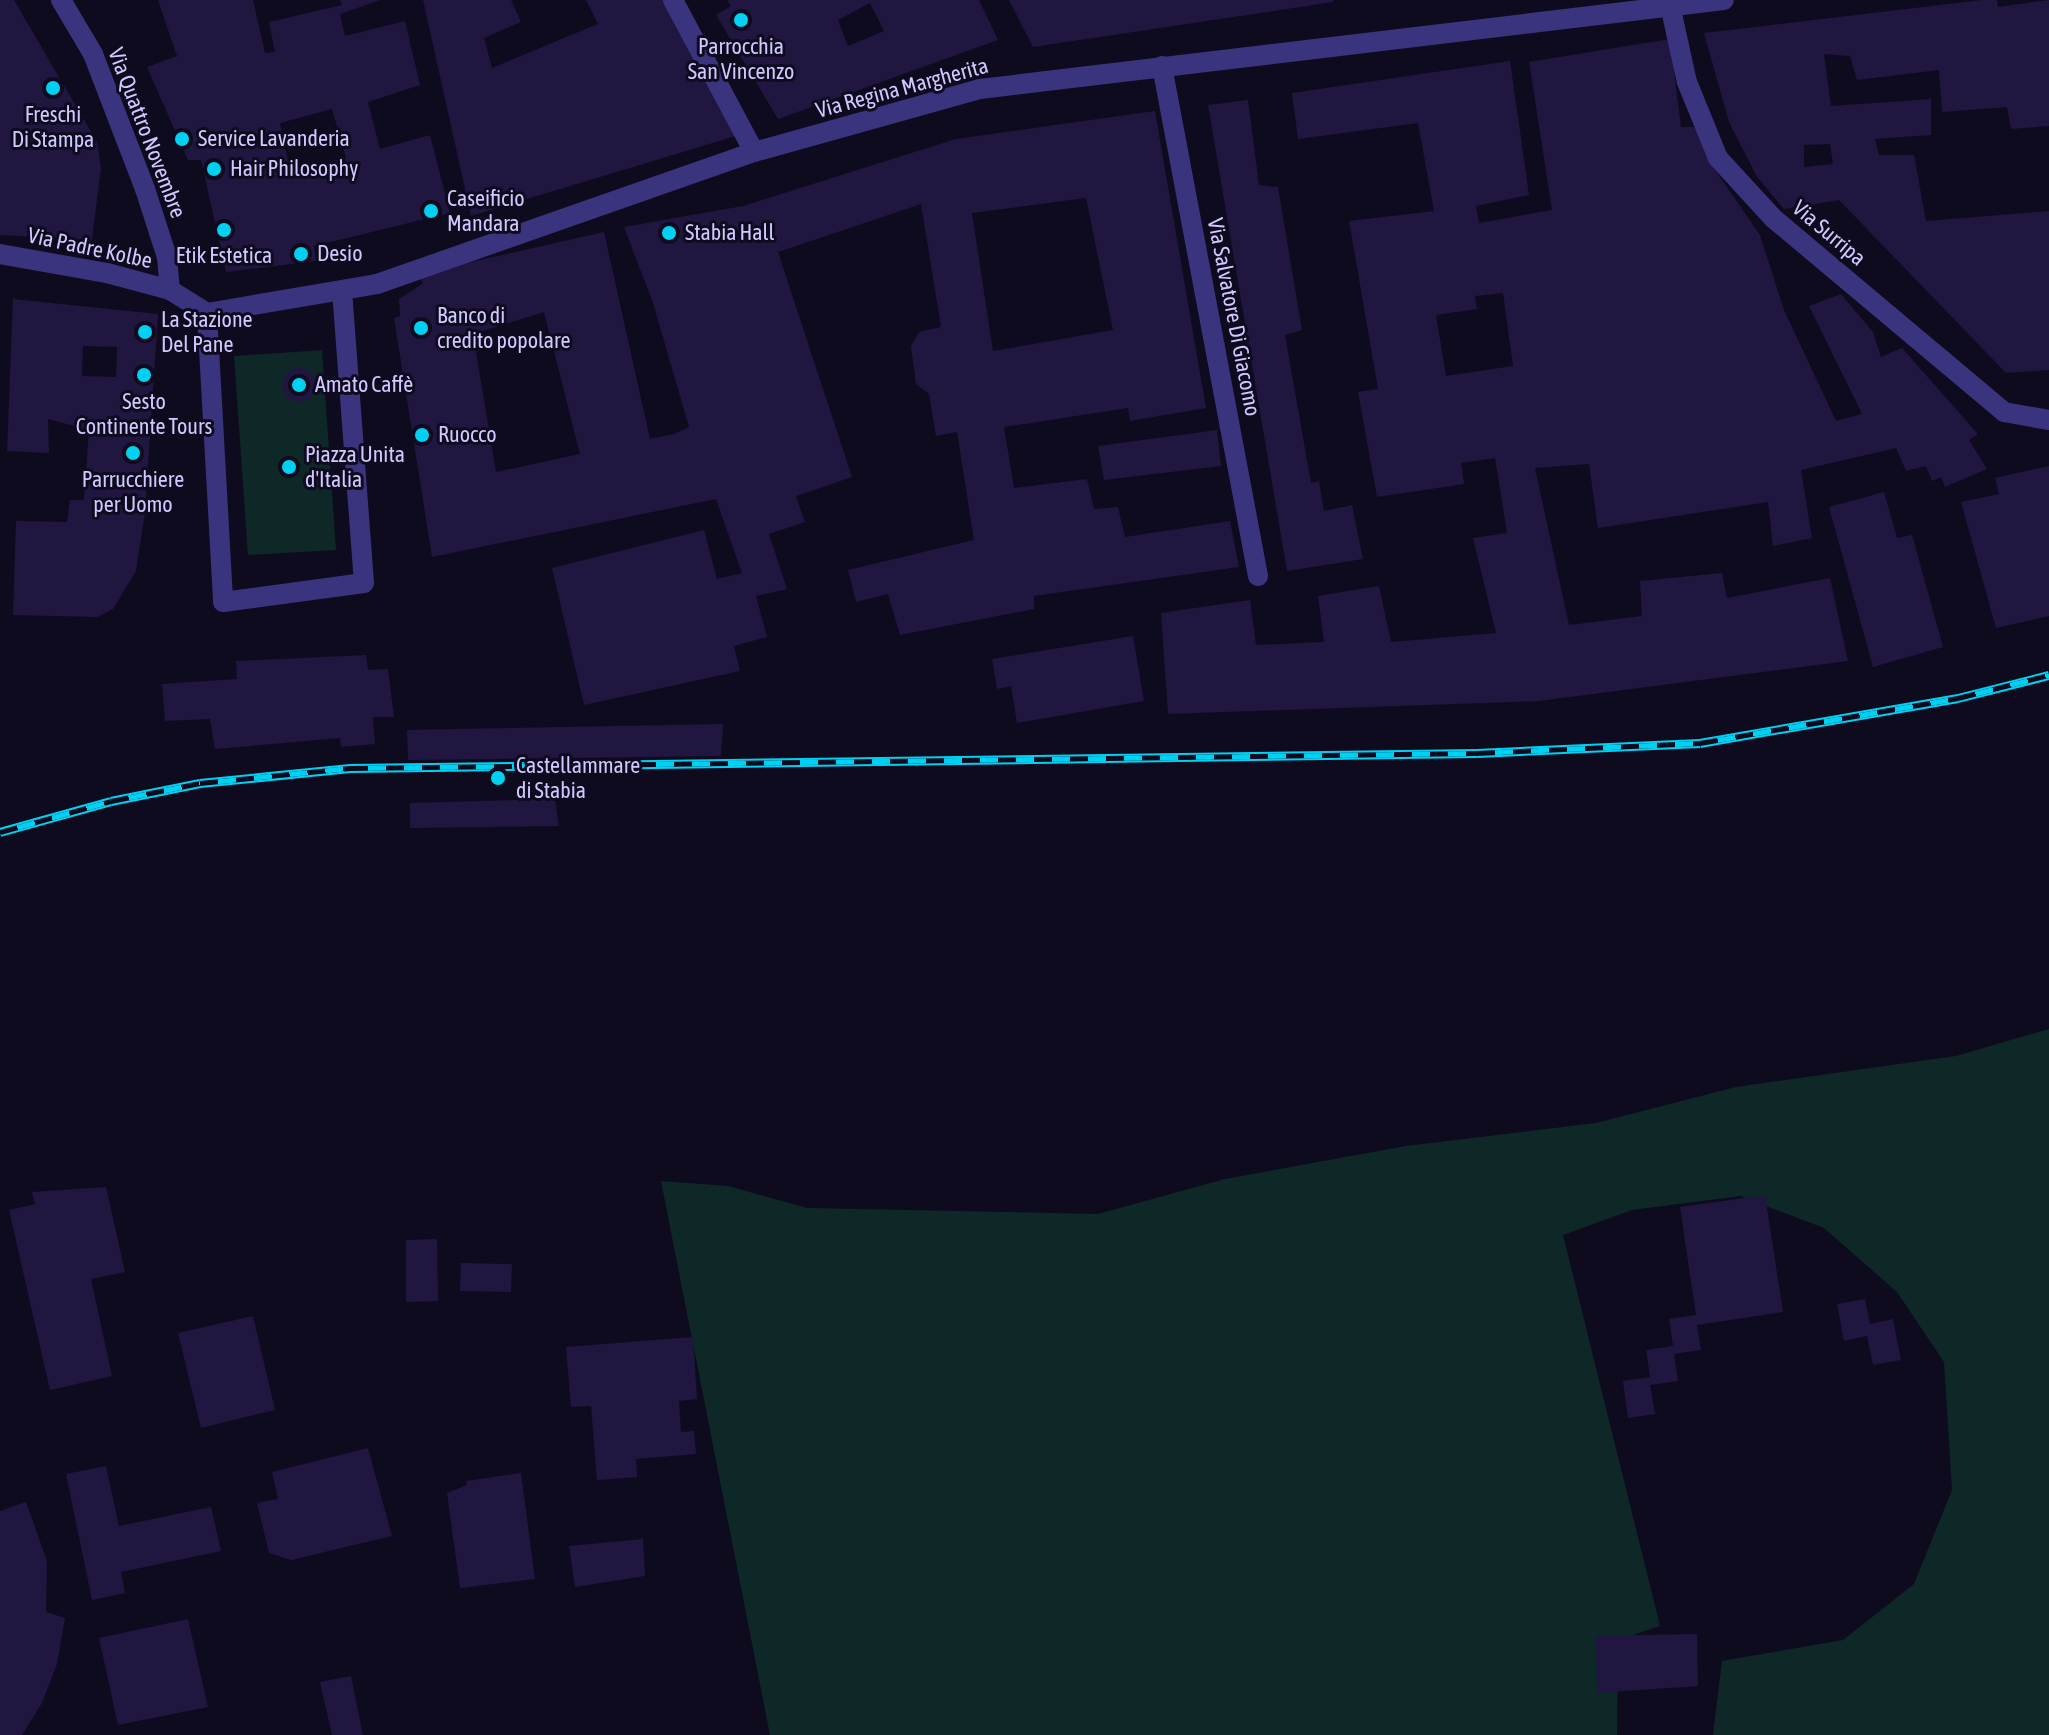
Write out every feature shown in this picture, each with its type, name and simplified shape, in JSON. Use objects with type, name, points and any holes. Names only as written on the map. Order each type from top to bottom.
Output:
[{"type":"street","name":"Via Quattro Novembre","points":[[61,0],[93,54],[145,189],[167,257],[170,290]]},
{"type":"street","points":[[673,0],[754,152]]},
{"type":"street","name":"Via Regina Margherita","points":[[207,313],[342,292],[754,152],[980,89],[1663,3],[1724,0]]},
{"type":"street","name":"Via Surripa","points":[[1663,3],[1687,82],[1718,158],[1773,218],[2004,412],[2049,420]]},
{"type":"street","name":"Via Salvatore Di Giacomo","points":[[1162,66],[1258,576]]},
{"type":"street","name":"Via Padre Kolbe","points":[[0,254],[107,273],[170,290]]},
{"type":"street","points":[[170,290],[207,313],[223,602],[364,583],[342,292]]},
{"type":"green space","points":[[322,350],[336,550],[248,555],[234,356]]},
{"type":"green space","points":[[2049,1029],[2049,1735],[1713,1735],[1722,1661],[1843,1640],[1914,1584],[1952,1490],[1944,1362],[1897,1292],[1824,1228],[1740,1196],[1632,1210],[1563,1235],[1660,1626],[1618,1640],[1617,1735],[770,1735],[661,1181],[728,1186],[807,1208],[1098,1214],[1225,1179],[1406,1146],[1596,1123],[1736,1087],[1956,1056]]},
{"type":"building","points":[[0,0],[14,0],[97,142],[101,168],[92,240],[0,235]]},
{"type":"building","points":[[158,0],[253,0],[265,53],[275,52],[269,22],[342,5],[340,0],[380,0],[340,14],[345,36],[405,21],[420,85],[368,102],[380,149],[430,135],[450,213],[314,246],[316,261],[226,272],[201,160],[188,160],[147,67],[177,56]],"holes":[[[332,109],[346,158],[290,170],[280,123]]]},
{"type":"building","points":[[423,0],[511,0],[521,22],[484,38],[492,68],[598,24],[586,0],[667,0],[739,135],[471,216]]},
{"type":"building","points":[[727,0],[979,0],[998,40],[778,119],[716,15],[731,6]],"holes":[[[870,3],[884,31],[848,46],[838,20]]]},
{"type":"building","points":[[1009,0],[1333,0],[1333,2],[1033,47]]},
{"type":"building","points":[[1982,0],[1997,0],[1998,7],[2049,0],[2049,126],[2011,129],[2007,107],[1942,112],[1939,70],[1857,80],[1850,56],[1824,54],[1831,106],[1931,99],[1931,135],[1875,139],[1879,155],[1914,155],[1926,221],[2049,211],[2049,370],[2006,373],[1839,200],[1784,209],[1757,177],[1729,122],[1704,33]],"holes":[[[1830,144],[1833,164],[1804,167],[1804,145]]]},
{"type":"building","points":[[1670,39],[1681,127],[1702,127],[1709,161],[1760,235],[1784,310],[1836,421],[1862,414],[1809,306],[1841,294],[1873,332],[1881,357],[1902,348],[1978,434],[1969,440],[1987,469],[1945,487],[1941,477],[1932,481],[1926,466],[1906,471],[1896,448],[1801,470],[1812,538],[1773,546],[1768,502],[1598,528],[1589,464],[1535,468],[1569,625],[1642,616],[1640,581],[1722,573],[1727,598],[1830,578],[1848,661],[1539,701],[1168,714],[1161,613],[1250,600],[1256,645],[1324,642],[1318,596],[1379,586],[1391,642],[1496,633],[1473,538],[1507,533],[1495,458],[1461,463],[1464,484],[1377,497],[1358,392],[1378,389],[1349,221],[1434,211],[1418,123],[1298,139],[1292,93],[1510,61],[1529,195],[1476,206],[1479,223],[1552,210],[1529,62]],"holes":[[[1503,293],[1513,366],[1446,376],[1436,315],[1477,309],[1475,296]]]},
{"type":"building","points":[[1248,100],[1259,185],[1278,187],[1302,330],[1285,335],[1311,483],[1319,481],[1324,511],[1352,505],[1363,559],[1287,571],[1208,105]]},
{"type":"building","points":[[1155,111],[1206,408],[1130,421],[1128,408],[1004,427],[1014,488],[1087,479],[1094,509],[1118,507],[1125,537],[1230,521],[1239,567],[1034,596],[1034,609],[900,635],[888,594],[856,602],[848,570],[974,540],[957,432],[936,436],[929,394],[916,384],[911,346],[919,332],[941,327],[921,204],[778,252],[852,477],[796,496],[805,522],[769,534],[787,589],[756,596],[767,637],[734,646],[740,671],[584,705],[552,568],[704,530],[717,579],[742,573],[716,499],[432,557],[394,318],[400,316],[399,299],[422,284],[422,273],[604,232],[650,439],[674,434],[689,427],[653,303],[624,227],[743,206],[956,139]],"holes":[[[1086,198],[1113,330],[993,351],[972,213]],[[544,312],[580,454],[496,472],[473,334]]]},
{"type":"building","points":[[13,299],[158,314],[145,513],[136,571],[113,609],[97,617],[13,615],[16,521],[67,522],[70,500],[84,500],[89,430],[48,419],[49,453],[7,451]],"holes":[[[83,346],[117,347],[116,377],[82,376]]]},
{"type":"building","name":"Amato Caffè","points":[[299,368],[311,373],[316,385],[311,397],[299,402],[287,397],[282,385],[287,373]]},
{"type":"building","points":[[1217,430],[1221,466],[1104,480],[1098,446]]},
{"type":"building","points":[[2049,466],[2049,616],[1996,628],[1961,502],[1999,494],[1995,478]]},
{"type":"building","points":[[1884,492],[1897,538],[1912,535],[1943,647],[1873,667],[1829,507]]},
{"type":"building","points":[[1133,636],[1144,701],[1017,723],[1011,686],[997,689],[992,659]]},
{"type":"building","points":[[366,655],[368,670],[388,669],[394,717],[373,717],[375,744],[341,747],[340,738],[215,749],[210,719],[165,721],[162,684],[237,679],[236,661]]},
{"type":"building","points":[[723,724],[721,756],[408,760],[407,730]]},
{"type":"building","points":[[555,799],[559,826],[410,828],[410,803]]},
{"type":"building","points":[[106,1187],[125,1272],[91,1279],[112,1376],[50,1390],[9,1210],[35,1204],[32,1192]]},
{"type":"building","points":[[1765,1195],[1783,1312],[1697,1325],[1701,1350],[1674,1354],[1678,1381],[1650,1385],[1655,1414],[1628,1418],[1623,1381],[1650,1377],[1646,1350],[1673,1346],[1669,1319],[1696,1315],[1680,1207]]},
{"type":"building","points":[[437,1239],[438,1301],[406,1302],[406,1240]]},
{"type":"building","points":[[461,1263],[512,1264],[511,1292],[460,1291]]},
{"type":"building","points":[[1865,1299],[1870,1324],[1893,1319],[1901,1360],[1873,1365],[1867,1336],[1844,1341],[1837,1304]]},
{"type":"building","points":[[253,1316],[275,1410],[201,1428],[178,1333]]},
{"type":"building","points":[[693,1337],[697,1399],[679,1401],[681,1432],[694,1431],[696,1454],[636,1459],[637,1477],[597,1480],[591,1406],[571,1407],[566,1347]]},
{"type":"building","points":[[368,1448],[392,1536],[291,1560],[269,1553],[257,1503],[278,1499],[272,1472]]},
{"type":"building","points":[[106,1466],[119,1526],[211,1507],[221,1551],[121,1572],[125,1593],[92,1600],[66,1474]]},
{"type":"building","points":[[521,1473],[535,1579],[460,1588],[447,1493],[467,1485],[466,1481]]},
{"type":"building","points":[[26,1502],[47,1561],[46,1612],[65,1618],[57,1664],[42,1703],[22,1735],[0,1735],[0,1511]]},
{"type":"building","points":[[643,1539],[645,1576],[575,1587],[569,1546]]},
{"type":"building","points":[[188,1619],[208,1707],[118,1725],[99,1638]]},
{"type":"building","points":[[1697,1634],[1698,1686],[1597,1693],[1596,1636]]},
{"type":"building","points":[[351,1676],[363,1735],[332,1735],[320,1682]]},
{"type":"railway","points":[[0,832],[111,801],[200,783],[350,768],[1477,753],[1700,743],[1958,698],[2049,675]]},
{"type":"place","name":"Parrocchia San Vincenzo","points":[[741,20]]},
{"type":"place","name":"Freschi Di Stampa","points":[[53,88]]},
{"type":"place","name":"Service Lavanderia","points":[[182,139]]},
{"type":"place","name":"Hair Philosophy","points":[[214,169]]},
{"type":"place","name":"Caseificio Mandara","points":[[431,211]]},
{"type":"place","name":"Etik Estetica","points":[[224,230]]},
{"type":"place","name":"Stabia Hall","points":[[669,233]]},
{"type":"place","name":"Desio","points":[[301,254]]},
{"type":"place","name":"Banco di credito popolare","points":[[421,328]]},
{"type":"place","name":"La Stazione Del Pane","points":[[145,332]]},
{"type":"place","name":"Sesto Continente Tours","points":[[144,375]]},
{"type":"place","name":"Amato Caffè","points":[[299,385]]},
{"type":"place","name":"Ruocco","points":[[422,435]]},
{"type":"place","name":"Parrucchiere per Uomo","points":[[133,453]]},
{"type":"place","name":"Piazza Unita d'Italia","points":[[289,467]]},
{"type":"place","name":"Castellammare di Stabia","points":[[498,778]]}]
